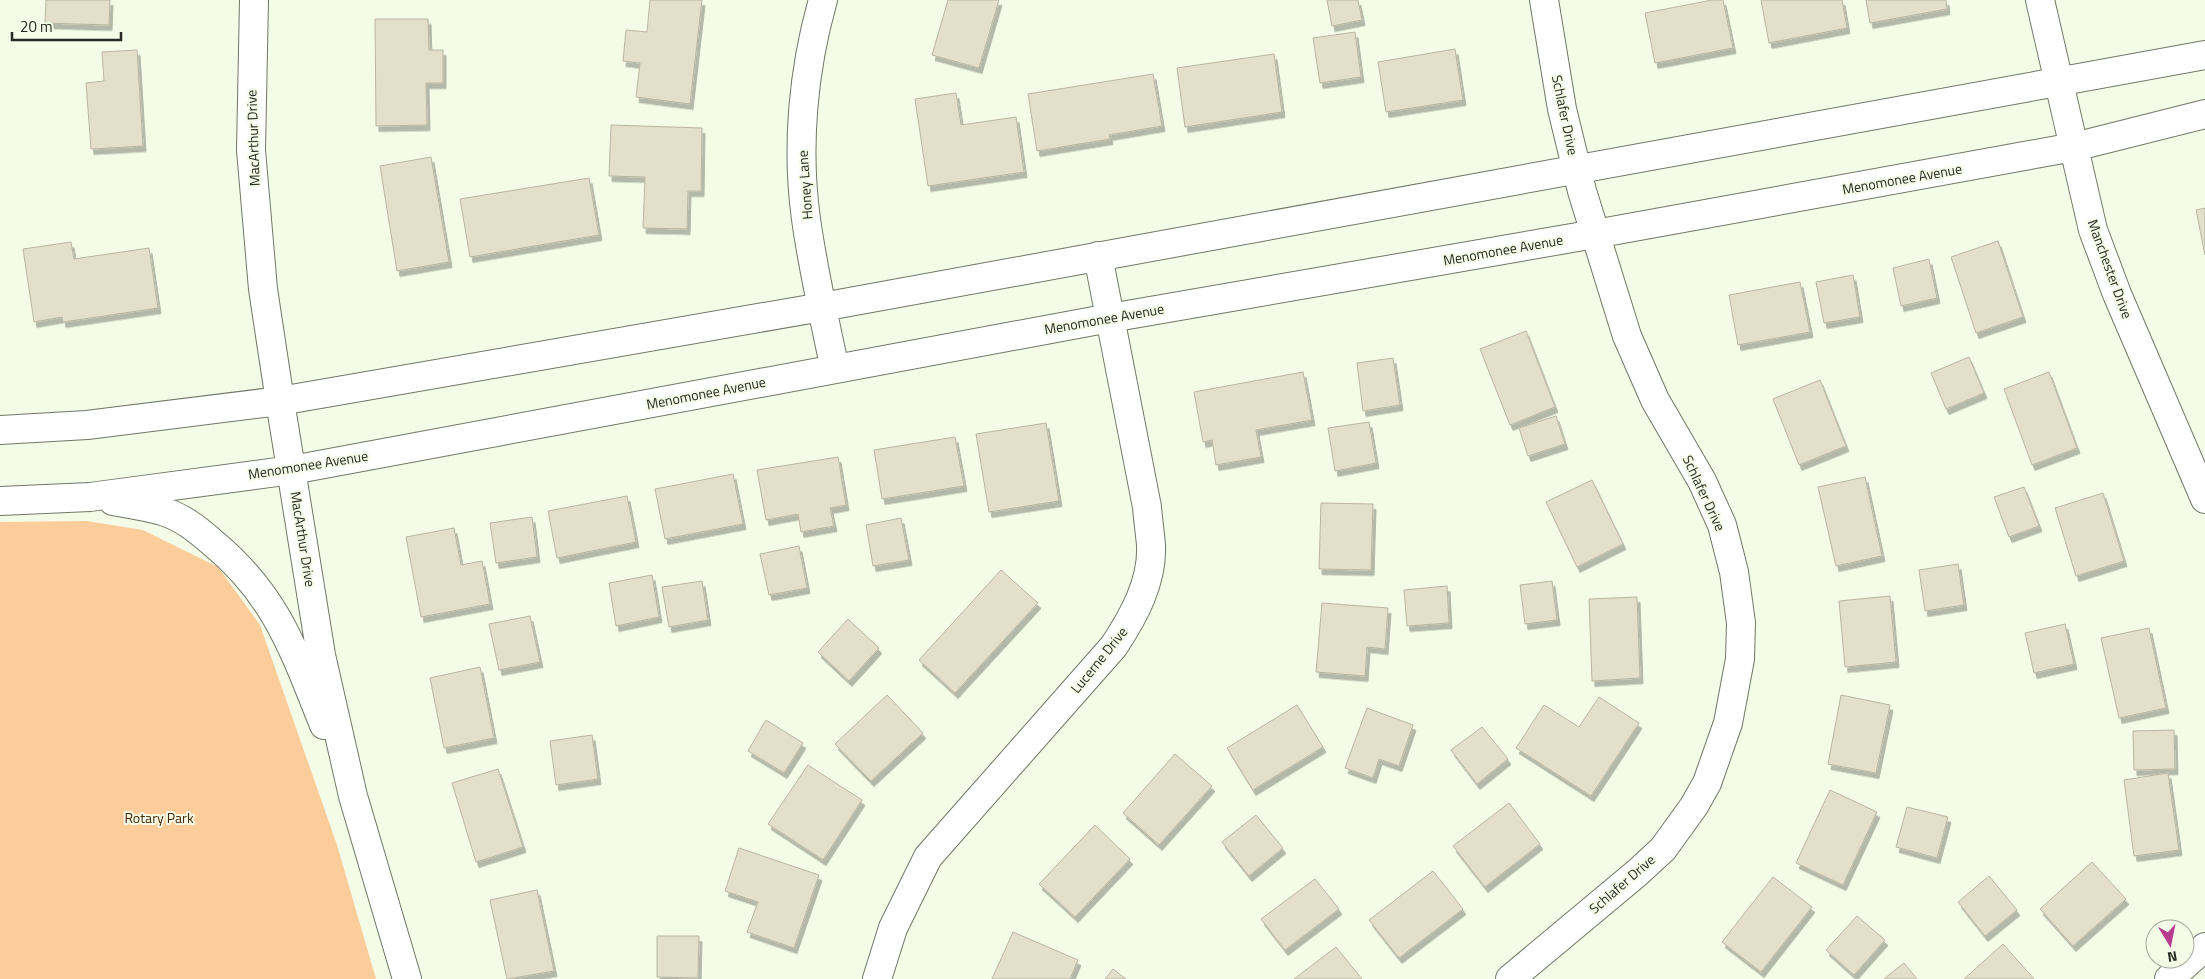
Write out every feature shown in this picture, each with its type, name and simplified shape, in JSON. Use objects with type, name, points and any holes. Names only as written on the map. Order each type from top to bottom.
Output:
[{"type":"street","name":"MacArthur Drive","points":[[254,0],[251,150],[263,288],[280,401],[321,655],[352,796],[407,979]]},
{"type":"street","name":"Honey Lane","points":[[823,0],[813,36],[806,79],[801,150],[806,218],[835,369]]},
{"type":"street","name":"Schlafer Drive","points":[[1510,979],[1663,849],[1689,813],[1707,783],[1728,723],[1740,659],[1741,623],[1734,572],[1722,525],[1702,481],[1655,400],[1627,336],[1576,168],[1562,109],[1544,0]]},
{"type":"street","name":"Manchester Drive","points":[[2040,0],[2093,230],[2117,294],[2205,499]]},
{"type":"street","points":[[0,430],[87,426],[280,401],[822,307],[1576,168],[2059,83],[2205,55]]},
{"type":"street","name":"Menomonee Avenue","points":[[0,502],[90,497],[292,470],[1110,318],[1595,234],[2074,147],[2205,114]]},
{"type":"street","name":"Lucerne Drive","points":[[877,979],[893,928],[928,857],[1114,646],[1130,621],[1142,594],[1151,547],[1147,507],[1098,256]]},
{"type":"street","points":[[90,497],[161,510],[190,523],[238,564],[269,602],[289,640],[352,796]]},
{"type":"street","points":[[2169,979],[2205,948]]},
{"type":"green space","name":"Rotary Park","points":[[87,521],[143,530],[218,567],[260,625],[337,845],[376,979],[0,979],[0,522]]},
{"type":"building","points":[[46,0],[110,0],[109,25],[45,23]]},
{"type":"building","points":[[650,0],[702,0],[690,104],[636,97],[640,63],[623,61],[626,30],[647,32]]},
{"type":"building","points":[[948,0],[999,0],[979,68],[932,55]]},
{"type":"building","points":[[1327,0],[1358,0],[1362,20],[1332,26]]},
{"type":"building","points":[[1712,0],[1723,0],[1733,48],[1655,63],[1645,13]]},
{"type":"building","points":[[1761,0],[1842,0],[1847,28],[1769,43]]},
{"type":"building","points":[[1866,0],[1946,0],[1947,9],[1870,23]]},
{"type":"building","points":[[375,19],[428,19],[429,50],[443,50],[443,83],[426,83],[427,125],[376,126]]},
{"type":"building","points":[[1355,32],[1361,77],[1320,83],[1313,38]]},
{"type":"building","points":[[1455,49],[1463,100],[1386,112],[1378,62]]},
{"type":"building","points":[[137,50],[143,146],[91,149],[86,83],[104,81],[102,52]]},
{"type":"building","points":[[1274,54],[1282,112],[1185,127],[1177,68]]},
{"type":"building","points":[[1153,74],[1162,126],[1109,135],[1110,139],[1037,151],[1028,94]]},
{"type":"building","points":[[956,93],[961,125],[1016,117],[1024,172],[928,186],[915,99]]},
{"type":"building","points":[[611,125],[702,128],[701,191],[688,191],[687,229],[643,228],[645,177],[609,176]]},
{"type":"building","points":[[431,157],[449,262],[397,271],[380,166]]},
{"type":"building","points":[[589,178],[599,235],[470,257],[460,199]]},
{"type":"building","points":[[2205,208],[2205,255],[2196,210]]},
{"type":"building","points":[[1998,241],[2023,317],[1976,333],[1951,257]]},
{"type":"building","points":[[71,242],[74,259],[149,248],[158,308],[63,322],[62,317],[34,322],[23,249]]},
{"type":"building","points":[[1929,259],[1937,298],[1901,306],[1893,268]]},
{"type":"building","points":[[1853,275],[1860,317],[1824,323],[1816,282]]},
{"type":"building","points":[[1800,282],[1810,332],[1738,345],[1729,295]]},
{"type":"building","points":[[1526,331],[1555,407],[1510,425],[1480,349]]},
{"type":"building","points":[[1969,357],[1984,393],[1946,409],[1931,373]]},
{"type":"building","points":[[1393,358],[1400,405],[1363,411],[1357,363]]},
{"type":"building","points":[[1303,372],[1312,420],[1256,430],[1261,457],[1216,465],[1212,440],[1203,442],[1194,392]]},
{"type":"building","points":[[2049,372],[2077,448],[2032,465],[2004,389]]},
{"type":"building","points":[[1820,380],[1846,446],[1799,465],[1773,399]]},
{"type":"building","points":[[1556,416],[1565,444],[1528,456],[1519,428]]},
{"type":"building","points":[[1369,422],[1376,463],[1335,471],[1328,428]]},
{"type":"building","points":[[1046,423],[1059,501],[989,512],[976,434]]},
{"type":"building","points":[[955,437],[964,486],[882,499],[874,450]]},
{"type":"building","points":[[838,457],[846,505],[830,508],[834,526],[801,532],[798,514],[766,520],[757,470]]},
{"type":"building","points":[[733,474],[743,524],[665,539],[655,489]]},
{"type":"building","points":[[1865,477],[1882,556],[1836,566],[1818,487]]},
{"type":"building","points":[[1592,480],[1623,544],[1577,567],[1546,502]]},
{"type":"building","points":[[2024,487],[2039,526],[2009,537],[1994,497]]},
{"type":"building","points":[[2103,493],[2124,561],[2076,576],[2055,508]]},
{"type":"building","points":[[627,496],[636,542],[557,558],[548,511]]},
{"type":"building","points":[[1321,503],[1373,504],[1371,570],[1319,569]]},
{"type":"building","points":[[532,517],[537,557],[496,563],[490,523]]},
{"type":"building","points":[[901,518],[909,560],[873,566],[866,525]]},
{"type":"building","points":[[454,528],[461,565],[482,561],[490,604],[421,617],[406,537]]},
{"type":"building","points":[[799,546],[807,588],[769,595],[760,554]]},
{"type":"building","points":[[1958,564],[1964,605],[1925,611],[1919,570]]},
{"type":"building","points":[[1001,570],[1038,603],[955,693],[919,660]]},
{"type":"building","points":[[652,575],[659,617],[616,626],[609,583]]},
{"type":"building","points":[[702,581],[708,620],[669,627],[662,587]]},
{"type":"building","points":[[1552,581],[1557,620],[1525,624],[1520,585]]},
{"type":"building","points":[[1447,586],[1449,623],[1407,626],[1404,590]]},
{"type":"building","points":[[1890,596],[1896,662],[1845,667],[1839,601]]},
{"type":"building","points":[[1637,597],[1640,678],[1592,681],[1589,599]]},
{"type":"building","points":[[1322,603],[1388,608],[1385,649],[1367,647],[1365,676],[1316,672]]},
{"type":"building","points":[[530,616],[540,662],[499,670],[489,624]]},
{"type":"building","points":[[848,619],[879,648],[849,681],[818,652]]},
{"type":"building","points":[[2065,624],[2074,664],[2034,673],[2025,633]]},
{"type":"building","points":[[2149,628],[2166,708],[2119,718],[2101,638]]},
{"type":"building","points":[[480,667],[494,738],[444,748],[430,678]]},
{"type":"building","points":[[887,695],[923,733],[871,781],[835,744]]},
{"type":"building","points":[[1841,695],[1890,705],[1876,773],[1828,764]]},
{"type":"building","points":[[1599,697],[1639,723],[1591,796],[1516,748],[1544,705],[1579,727]]},
{"type":"building","points":[[1297,705],[1323,747],[1253,790],[1227,748]]},
{"type":"building","points":[[1367,708],[1413,725],[1399,766],[1379,759],[1373,778],[1345,768]]},
{"type":"building","points":[[766,720],[803,743],[784,773],[748,751]]},
{"type":"building","points":[[1482,727],[1508,759],[1477,784],[1451,750]]},
{"type":"building","points":[[2174,730],[2175,769],[2134,770],[2133,731]]},
{"type":"building","points":[[592,735],[598,779],[556,785],[550,741]]},
{"type":"building","points":[[1175,754],[1212,786],[1159,845],[1123,813]]},
{"type":"building","points":[[808,765],[862,800],[823,860],[768,824]]},
{"type":"building","points":[[498,769],[523,847],[476,862],[452,783]]},
{"type":"building","points":[[2168,773],[2179,850],[2134,856],[2124,780]]},
{"type":"building","points":[[1830,790],[1877,812],[1843,885],[1796,863]]},
{"type":"building","points":[[1509,803],[1540,844],[1485,887],[1453,846]]},
{"type":"building","points":[[1907,807],[1948,817],[1937,858],[1896,847]]},
{"type":"building","points":[[1256,815],[1283,848],[1249,876],[1222,842]]},
{"type":"building","points":[[1095,825],[1130,859],[1075,917],[1039,884]]},
{"type":"building","points":[[739,848],[819,875],[794,948],[747,932],[758,902],[725,891]]},
{"type":"building","points":[[2092,862],[2126,899],[2073,946],[2040,909]]},
{"type":"building","points":[[1433,871],[1463,909],[1399,958],[1369,920]]},
{"type":"building","points":[[1989,876],[2017,910],[1985,936],[1958,902]]},
{"type":"building","points":[[1773,877],[1812,907],[1761,972],[1722,942]]},
{"type":"building","points":[[1315,879],[1339,909],[1285,950],[1261,919]]},
{"type":"building","points":[[537,890],[554,971],[507,979],[490,900]]},
{"type":"building","points":[[1857,916],[1885,940],[1854,975],[1826,950]]},
{"type":"building","points":[[1013,932],[1078,960],[1070,979],[992,979]]},
{"type":"building","points":[[657,936],[699,936],[698,978],[657,977]]},
{"type":"building","points":[[2003,944],[2034,979],[1964,979]]},
{"type":"building","points":[[1336,947],[1362,979],[1294,979]]},
{"type":"building","points":[[1904,963],[1917,979],[1884,979]]},
{"type":"building","points":[[1113,969],[1126,979],[1105,979]]}]
